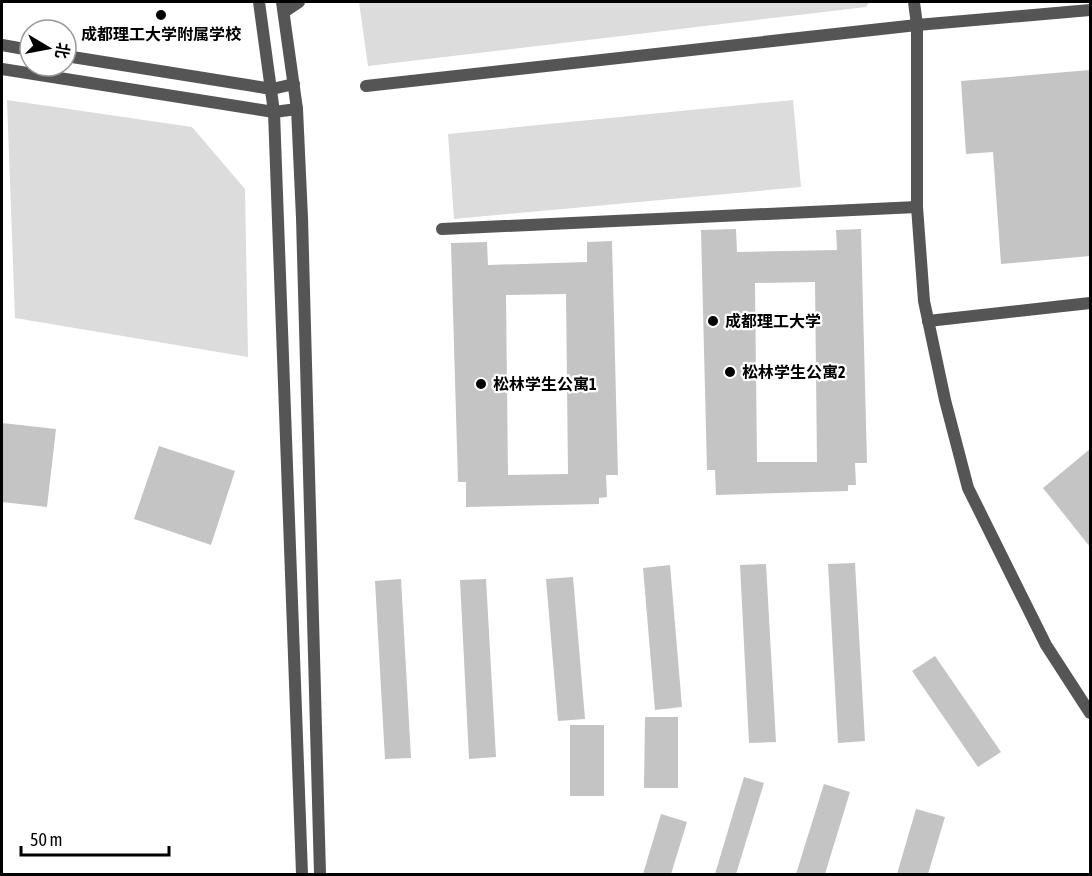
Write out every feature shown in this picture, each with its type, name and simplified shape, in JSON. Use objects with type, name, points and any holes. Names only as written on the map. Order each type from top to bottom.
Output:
[{"type":"street","points":[[259,2],[274,112],[302,874]]},
{"type":"street","points":[[299,2],[283,7],[297,109],[302,218],[320,874]]},
{"type":"street","points":[[914,2],[917,207],[928,321],[968,488],[1046,645],[1090,713]]},
{"type":"street","points":[[366,86],[916,25],[1090,9]]},
{"type":"street","points":[[2,45],[18,48]]},
{"type":"street","points":[[78,58],[272,89],[294,84]]},
{"type":"street","points":[[2,69],[274,112],[297,109]]},
{"type":"street","points":[[442,229],[917,207]]},
{"type":"street","points":[[928,321],[1090,303]]},
{"type":"shaded area","points":[[359,2],[869,2],[866,7],[368,66]]},
{"type":"shaded area","points":[[7,100],[192,127],[245,189],[248,357],[15,318]]},
{"type":"shaded area","points":[[793,100],[801,187],[454,219],[448,134]]},
{"type":"building","points":[[1090,70],[1090,256],[1001,264],[993,152],[966,154],[961,81]]},
{"type":"building","name":"松林学生公寓2","points":[[736,229],[737,252],[837,250],[836,230],[861,229],[867,463],[855,463],[856,485],[848,485],[848,491],[716,495],[715,470],[707,470],[701,230]],"holes":[[[815,282],[817,462],[757,462],[755,283]]]},
{"type":"building","name":"松林学生公寓1","points":[[612,241],[618,475],[606,475],[607,497],[599,498],[599,504],[466,507],[466,482],[458,482],[451,243],[487,242],[488,265],[587,262],[587,242]],"holes":[[[566,294],[568,474],[508,475],[506,295]]]},
{"type":"building","points":[[2,423],[56,429],[47,507],[2,502]]},
{"type":"building","points":[[159,446],[235,471],[211,545],[134,519]]},
{"type":"building","points":[[1090,449],[1090,547],[1043,488]]},
{"type":"building","points":[[855,563],[865,741],[838,743],[828,564]]},
{"type":"building","points":[[766,564],[776,742],[749,743],[740,565]]},
{"type":"building","points":[[670,565],[682,707],[655,710],[643,568]]},
{"type":"building","points":[[573,577],[585,719],[558,721],[546,579]]},
{"type":"building","points":[[401,579],[411,758],[385,759],[375,581]]},
{"type":"building","points":[[486,579],[496,757],[469,759],[460,580]]},
{"type":"building","points":[[935,656],[1001,752],[978,767],[912,671]]},
{"type":"building","points":[[645,717],[678,717],[678,788],[644,788]]},
{"type":"building","points":[[570,725],[604,725],[604,796],[570,796]]},
{"type":"building","points":[[744,777],[764,783],[736,874],[715,874]]},
{"type":"building","points":[[824,784],[850,792],[825,874],[796,874]]},
{"type":"building","points":[[916,809],[945,817],[928,874],[897,874]]},
{"type":"building","points":[[661,814],[687,822],[671,874],[643,874]]},
{"type":"place","name":"成都理工大学附属学校","points":[[161,15]]},
{"type":"place","name":"成都理工大学","points":[[713,321]]},
{"type":"place","name":"松林学生公寓2","points":[[730,372]]},
{"type":"place","name":"松林学生公寓1","points":[[481,384]]}]
